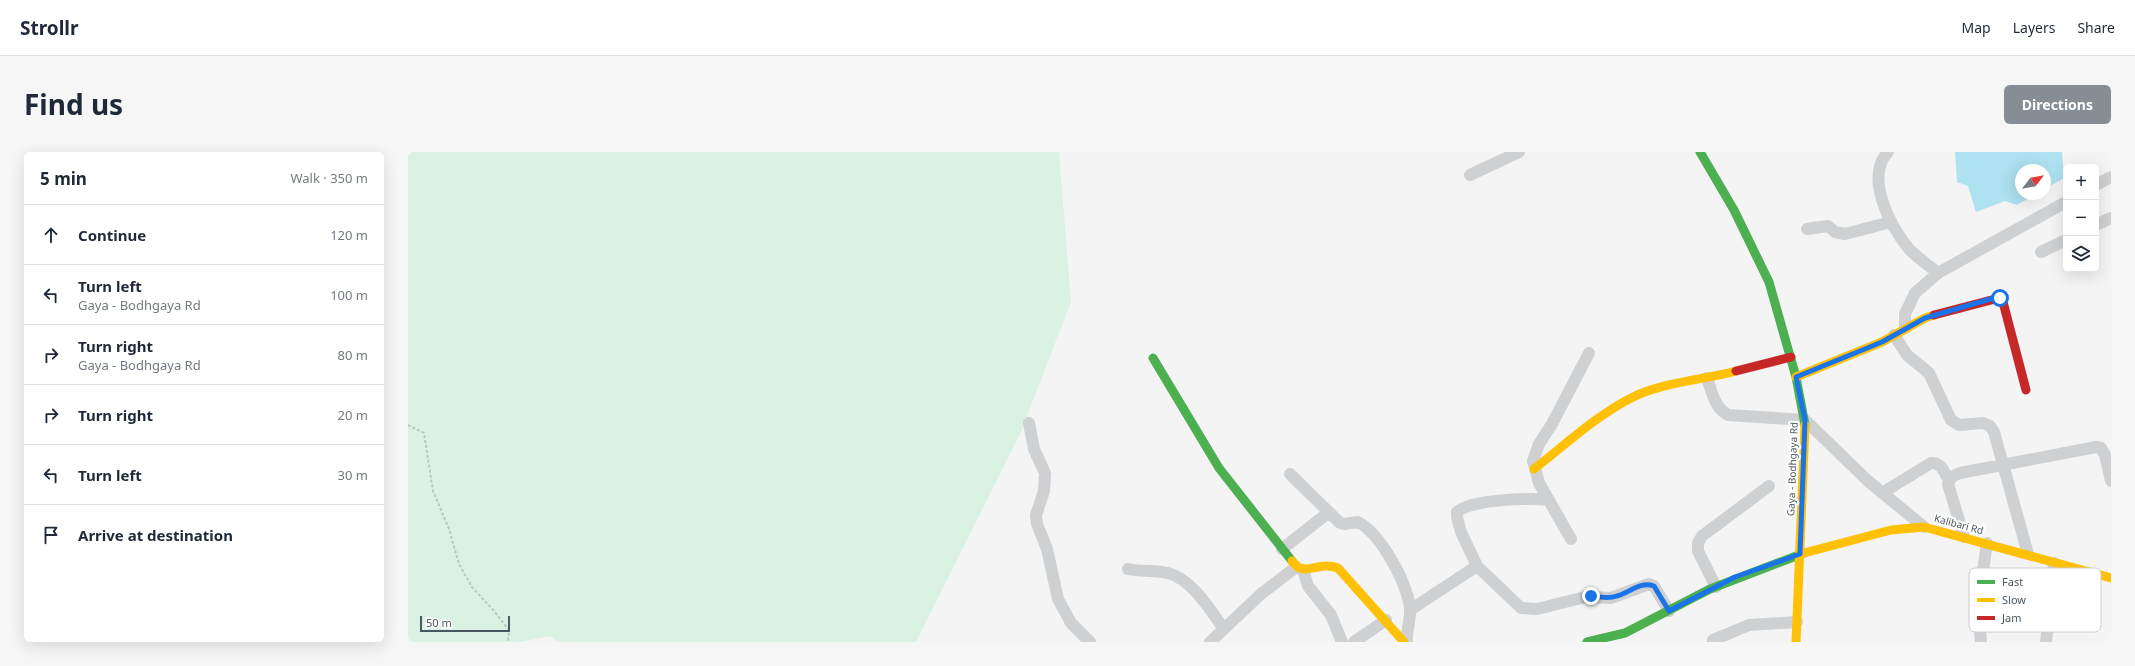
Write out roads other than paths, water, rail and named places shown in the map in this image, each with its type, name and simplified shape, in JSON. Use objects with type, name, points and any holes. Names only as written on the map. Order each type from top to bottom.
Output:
[{"type":"street","points":[[1470,175],[1519,152]]},
{"type":"street","name":"Gaya - Bodhgaya Rd","points":[[1700,152],[1734,210],[1769,282],[1791,357],[1805,420],[1796,642]]},
{"type":"street","points":[[1888,152],[1882,160],[1878,186],[1884,206],[1891,222],[1910,249],[1938,273]]},
{"type":"street","points":[[2099,183],[2111,177]]},
{"type":"street","points":[[1905,328],[1905,314],[1915,293],[1938,273],[2063,204]]},
{"type":"street","points":[[2099,224],[2111,218]]},
{"type":"street","points":[[1807,229],[1828,226],[1835,232],[1845,234],[1891,222]]},
{"type":"street","points":[[2041,252],[2063,241]]},
{"type":"street","points":[[1796,377],[1894,336],[1905,328],[1925,318],[1994,298],[2000,298],[2003,302],[2026,390]]},
{"type":"street","points":[[1894,336],[1906,355],[1929,374],[1950,420],[1959,425],[1983,422],[1990,426],[1994,432],[2028,554]]},
{"type":"street","points":[[1571,539],[1548,500],[1534,469],[1533,461],[1535,454],[1589,353]]},
{"type":"street","points":[[1534,469],[1597,420],[1633,397],[1660,388],[1791,357]]},
{"type":"street","points":[[1153,358],[1220,468],[1299,569],[1308,586],[1331,615],[1342,642]]},
{"type":"street","points":[[1707,378],[1716,405],[1721,411],[1728,415],[1805,420],[1882,493],[1924,527]]},
{"type":"street","points":[[1029,423],[1034,449],[1045,473],[1044,491],[1036,515],[1037,524],[1047,549],[1058,599],[1071,623],[1090,642]]},
{"type":"street","points":[[1949,480],[1960,473],[2096,446],[2101,448],[2105,456],[2111,481]]},
{"type":"street","points":[[1882,493],[1931,463],[1936,463],[1949,480],[1950,492],[1964,537]]},
{"type":"street","points":[[1290,474],[1328,513],[1344,524],[1358,522],[1376,536],[1402,582],[1410,610],[1407,642]]},
{"type":"street","points":[[1716,587],[1698,551],[1698,543],[1702,536],[1769,486]]},
{"type":"street","points":[[1548,500],[1501,500],[1466,507],[1457,512],[1456,517],[1461,532],[1477,566],[1521,608],[1537,608],[1585,596],[1611,598],[1649,584],[1654,586],[1669,611]]},
{"type":"street","points":[[1282,549],[1328,513]]},
{"type":"street","name":"Kalibari Rd","points":[[1800,554],[1891,530],[1924,527],[2075,568]]},
{"type":"street","points":[[1983,568],[1987,543]]},
{"type":"street","points":[[1587,642],[1625,633],[1735,577],[1800,554]]},
{"type":"street","points":[[2053,568],[2054,562]]},
{"type":"street","points":[[1213,641],[1261,594],[1299,569],[1326,563],[1338,568],[1386,620],[1404,642]]},
{"type":"street","points":[[1410,610],[1477,566]]},
{"type":"street","points":[[1128,569],[1167,573],[1177,577],[1198,595],[1224,629]]},
{"type":"street","name":"Kalibari Rd","points":[[2101,575],[2111,578]]},
{"type":"street","points":[[1354,642],[1386,620]]},
{"type":"street","points":[[1713,640],[1749,625],[1797,622]]},
{"type":"street","points":[[1980,632],[1981,642]]},
{"type":"street","points":[[2046,642],[2047,632]]},
{"type":"water","points":[[1955,152],[2062,152],[2063,179],[2051,186],[2051,164],[2015,164],[2015,200],[2026,200],[2017,205],[2005,201],[1976,212],[1968,186],[1957,182]]}]
